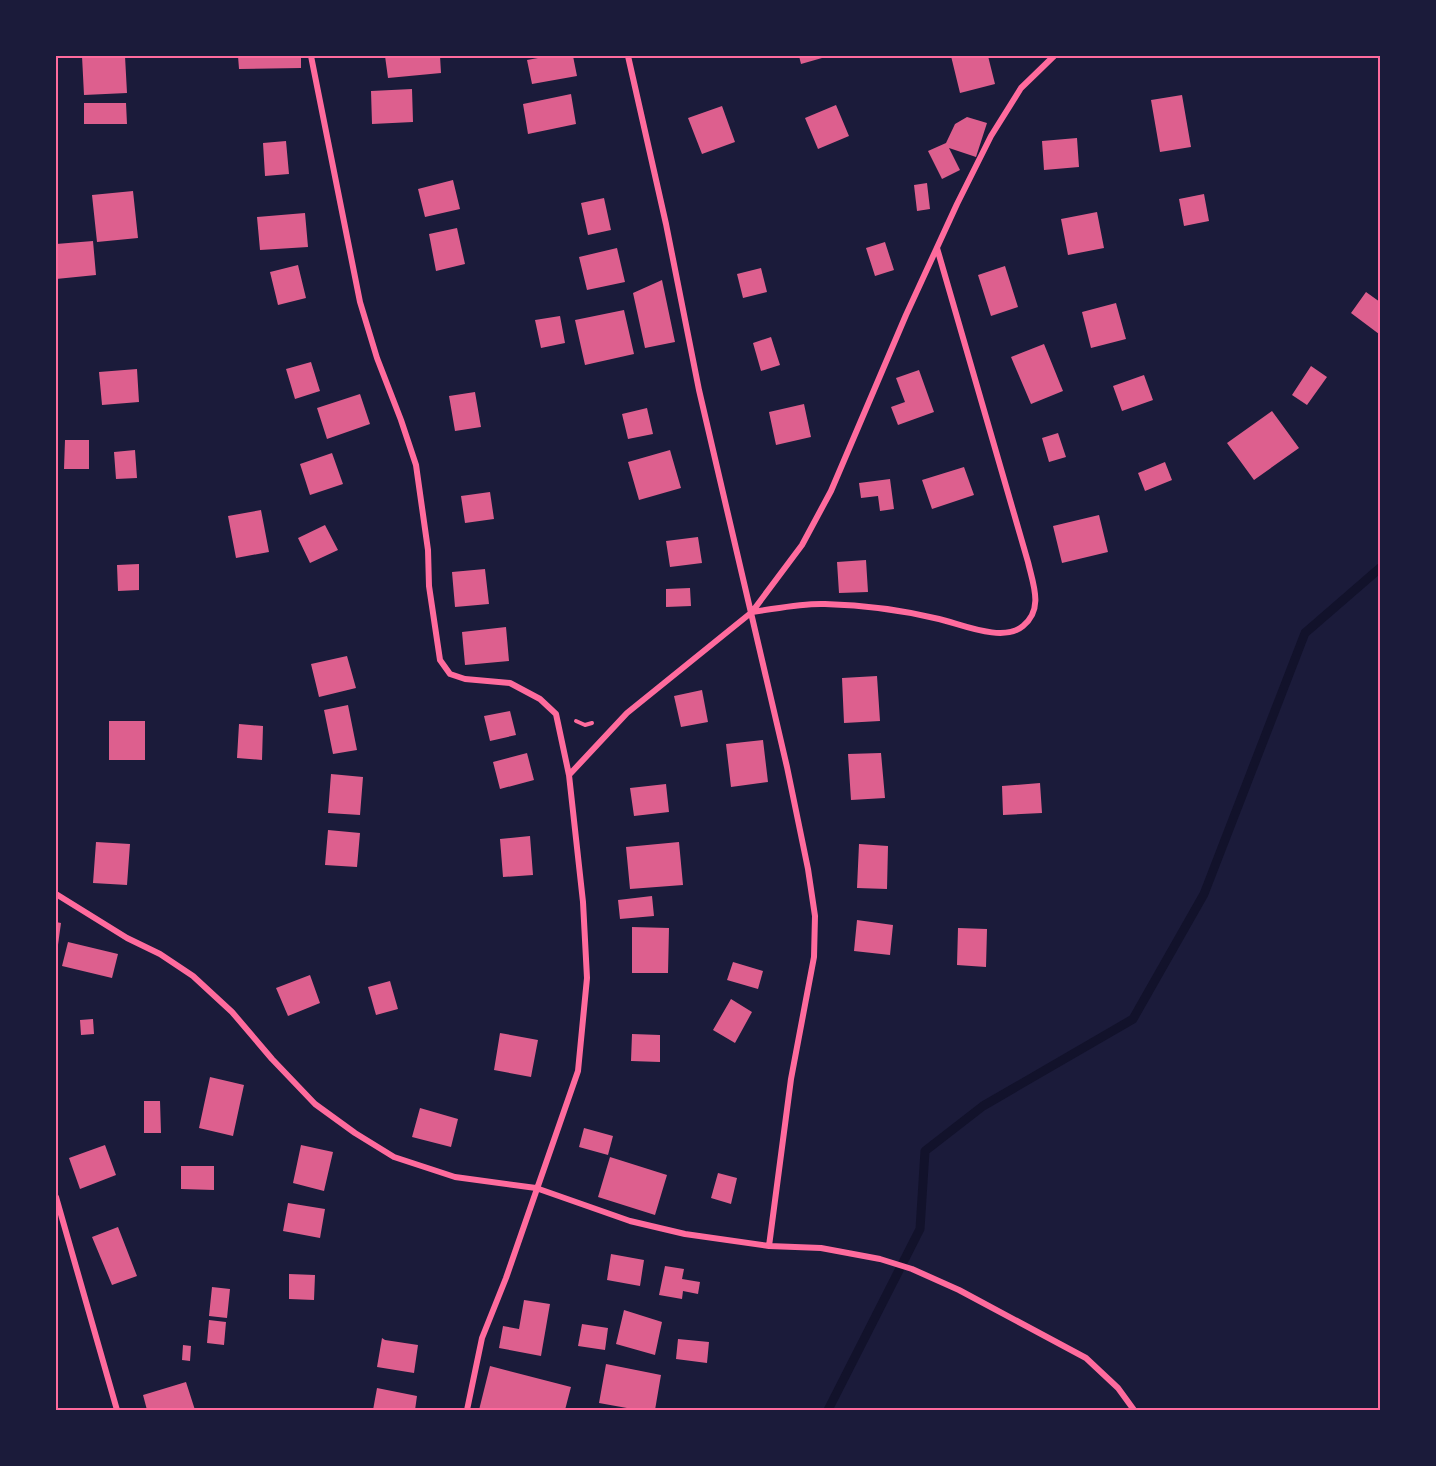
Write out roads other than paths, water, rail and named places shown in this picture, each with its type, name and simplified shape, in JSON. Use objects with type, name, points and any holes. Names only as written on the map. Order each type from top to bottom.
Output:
[{"type":"street","points":[[311,56],[360,302],[377,358],[416,465],[428,550],[429,586],[440,660],[450,674],[465,679],[510,683],[540,699],[556,714],[569,775],[583,902],[587,978],[578,1071],[506,1278],[482,1338],[467,1410]]},
{"type":"street","points":[[628,56],[666,224],[699,390],[752,612],[808,869],[814,916],[814,957],[791,1079],[769,1246]]},
{"type":"street","points":[[569,775],[627,714],[752,612],[802,545],[831,491],[906,315],[962,194],[997,127],[1021,88],[1054,56]]},
{"type":"street","points":[[752,612],[823,604],[890,610],[940,619],[973,629],[1004,633],[1021,628],[1032,617],[1036,603],[1028,562],[937,248]]},
{"type":"street","points":[[56,894],[127,938],[160,954],[193,976],[232,1012],[315,1104],[394,1157],[455,1177],[536,1188],[630,1221],[685,1234],[769,1246],[821,1248],[880,1259],[912,1269],[959,1290],[1086,1358],[1118,1388],[1134,1410]]},
{"type":"street","points":[[56,1197],[117,1410]]},
{"type":"waterway","points":[[828,1410],[920,1229],[925,1151],[983,1106],[1133,1019],[1204,894],[1305,633],[1380,568]]}]
